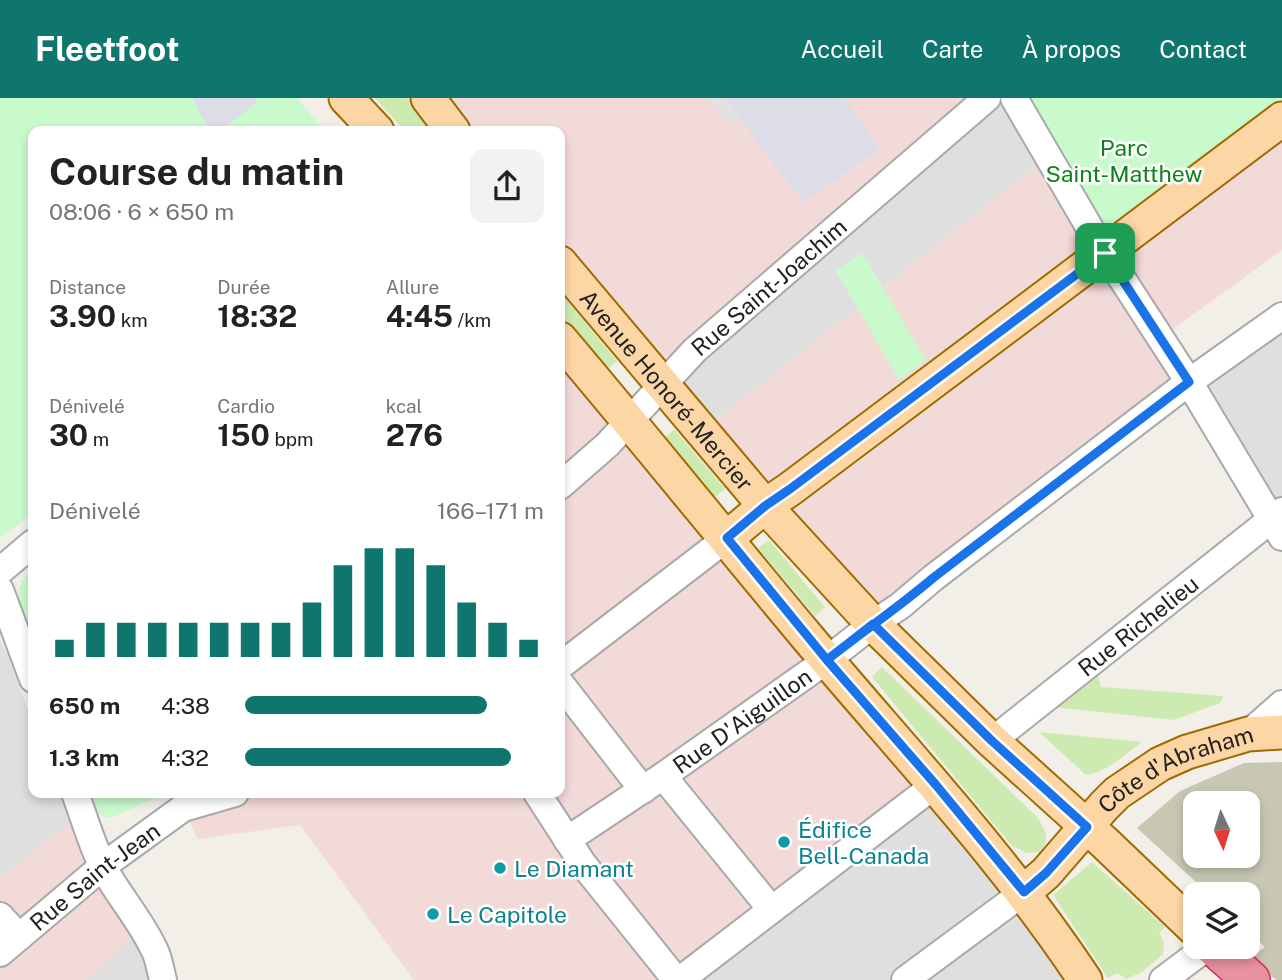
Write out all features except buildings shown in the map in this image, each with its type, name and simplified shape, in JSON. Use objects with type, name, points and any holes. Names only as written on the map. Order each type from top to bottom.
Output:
[{"type":"highway","points":[[1228,959],[1246,975]]},
{"type":"main road","points":[[346,98],[372,126]]},
{"type":"main road","points":[[428,98],[449,126]]},
{"type":"main road","points":[[727,538],[765,506],[1282,120]]},
{"type":"main road","name":"Avenue Honoré-Mercier","points":[[565,269],[765,506],[873,624],[992,741],[1183,918]]},
{"type":"main road","name":"Avenue Honoré-Mercier","points":[[565,346],[1024,892],[1085,980]]},
{"type":"main road","name":"Côte d'Abraham","points":[[1024,892],[1046,873],[1117,793],[1160,764],[1187,752],[1248,734],[1282,732]]},
{"type":"street","name":"Rue Saint-Joachim","points":[[565,482],[607,445],[695,350],[987,98]]},
{"type":"street","points":[[1014,98],[1105,253],[1278,522]]},
{"type":"street","name":"Rue D'Aiguillon","points":[[567,839],[653,783],[827,660],[1189,382],[1282,316]]},
{"type":"street","name":"Rue Richelieu","points":[[992,741],[1278,522]]},
{"type":"street","points":[[565,662],[727,538]]},
{"type":"street","points":[[0,571],[28,547]]},
{"type":"street","points":[[0,590],[28,665]]},
{"type":"street","points":[[565,688],[771,909]]},
{"type":"street","points":[[1248,734],[1282,704]]},
{"type":"street","points":[[540,798],[583,864],[678,980],[936,785]]},
{"type":"street","points":[[77,798],[103,866],[158,957],[155,975]]},
{"type":"street","name":"Rue Saint-Jean","points":[[10,945],[103,866],[183,807],[216,798]]},
{"type":"street","points":[[905,980],[1024,892]]},
{"type":"street","points":[[0,916],[10,945]]},
{"type":"street","points":[[1163,980],[1191,959]]},
{"type":"shaded area","points":[[192,98],[255,98],[258,102],[226,126],[207,126]]},
{"type":"shaded area","points":[[431,98],[987,98],[662,386],[565,265],[565,126],[453,126]]},
{"type":"shaded area","points":[[709,98],[723,98],[729,105],[739,98],[767,98],[729,125]]},
{"type":"shaded area","points":[[727,98],[844,98],[880,149],[803,202]]},
{"type":"shaded area","points":[[987,98],[1014,98],[1049,156],[702,431],[662,386]]},
{"type":"shaded area","points":[[1282,119],[1282,250],[1161,338],[1189,382],[873,624],[702,431],[1049,156]]},
{"type":"shaded area","points":[[1282,311],[1282,537],[1189,382]]},
{"type":"shaded area","points":[[565,345],[936,784],[680,980],[414,980],[300,825],[198,839],[178,798],[565,798]]},
{"type":"shaded area","points":[[0,640],[9,657],[28,711],[28,798],[61,798],[72,822],[0,877]]},
{"type":"shaded area","points":[[1282,762],[1282,980],[1276,980],[1252,959],[1260,959],[1260,951],[1265,947],[1260,942],[1260,882],[1196,882],[1137,828],[1180,791],[1244,763]]},
{"type":"shaded area","points":[[936,784],[1085,980],[680,980]]},
{"type":"shaded area","points":[[72,822],[136,935],[86,980],[0,980],[0,877]]},
{"type":"shaded area","points":[[136,935],[154,980],[86,980]]},
{"type":"green space","points":[[0,98],[297,98],[320,126],[28,126],[28,517],[0,538]]},
{"type":"green space","points":[[375,98],[407,98],[430,126],[400,126]]},
{"type":"green space","name":"Parc Saint-Matthew","points":[[1014,98],[1282,98],[1282,119],[1105,253]]},
{"type":"green space","points":[[862,252],[926,360],[899,380],[836,271]]},
{"type":"green space","points":[[565,298],[617,361],[607,369],[565,320]]},
{"type":"green space","points":[[674,429],[725,489],[715,497],[665,438]]},
{"type":"green space","points":[[769,540],[825,607],[815,616],[758,548]]},
{"type":"green space","points":[[28,575],[28,625],[19,595],[21,583]]},
{"type":"green space","points":[[882,667],[1038,818],[1046,836],[1045,844],[1039,852],[1027,853],[1012,846],[872,677]]},
{"type":"green space","points":[[1097,669],[1101,687],[1223,696],[1220,703],[1174,720],[1053,707]]},
{"type":"green space","points":[[1039,732],[1142,742],[1108,766],[1086,775]]},
{"type":"green space","points":[[93,798],[155,798],[113,817],[103,816],[97,811]]},
{"type":"green space","points":[[1092,862],[1165,927],[1159,933],[1164,942],[1163,954],[1142,972],[1126,979],[1118,973],[1108,978],[1053,895]]},
{"type":"place","name":"Édifice Bell-Canada","points":[[784,842]]},
{"type":"place","name":"Le Diamant","points":[[500,868]]},
{"type":"place","name":"Le Capitole","points":[[433,914]]},
{"type":"route","points":[[1105,253],[765,506],[727,538],[827,660],[873,624],[992,741],[1087,827],[1046,873],[1024,892],[936,785],[827,660],[873,624],[900,606],[1189,382],[1105,253]]}]
